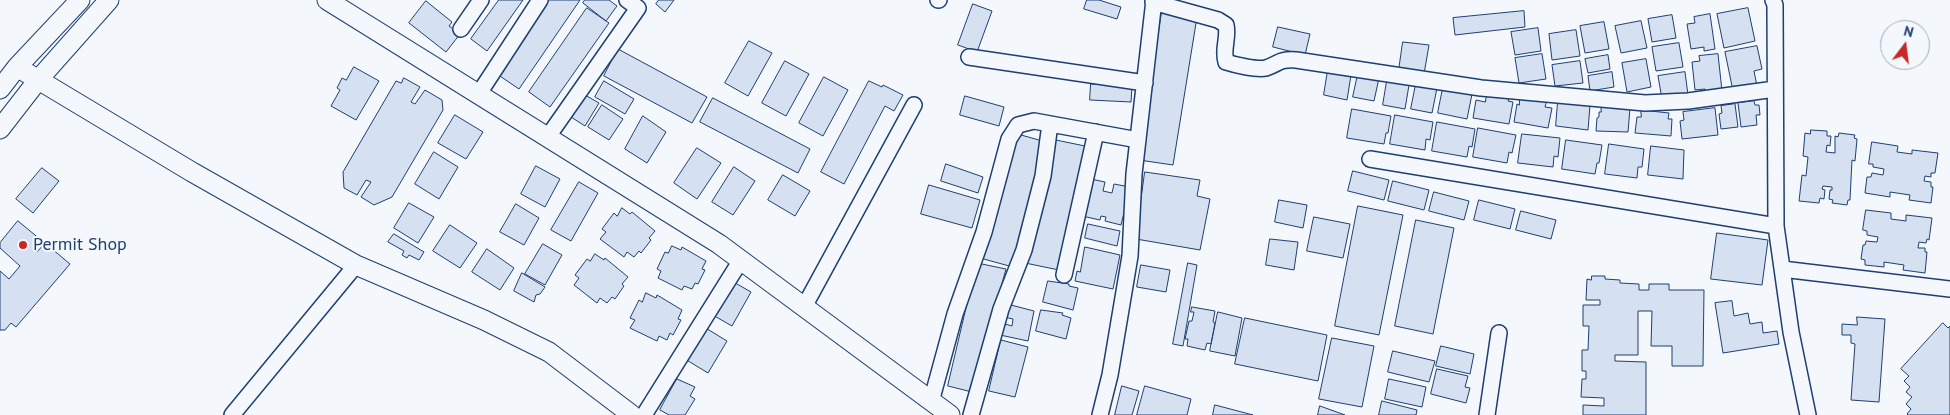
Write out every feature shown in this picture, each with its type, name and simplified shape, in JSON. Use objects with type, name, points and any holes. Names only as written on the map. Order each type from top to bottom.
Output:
[{"type":"street","points":[[0,89],[17,67],[80,0]]},
{"type":"street","points":[[1,125],[109,0]]},
{"type":"street","points":[[327,0],[719,244],[950,415]]},
{"type":"street","points":[[461,28],[481,0]]},
{"type":"street","points":[[478,95],[540,0]]},
{"type":"street","points":[[547,138],[638,8],[627,0]]},
{"type":"street","points":[[1773,0],[1775,5],[1776,226],[1791,332],[1808,415]]},
{"type":"street","points":[[1100,415],[1110,375],[1130,256],[1134,174],[1153,1],[1218,20],[1226,25],[1228,34],[1223,53],[1226,62],[1235,66],[1264,68],[1283,59],[1296,60],[1481,88],[1645,103],[1688,101],[1775,89]]},
{"type":"street","points":[[969,57],[1145,83]]},
{"type":"street","points":[[17,67],[192,172],[356,265],[484,320],[549,352],[632,415]]},
{"type":"street","points":[[804,307],[914,105]]},
{"type":"street","points":[[931,402],[955,314],[984,232],[1009,140],[1018,125],[1034,121],[1138,140]]},
{"type":"street","points":[[971,415],[1001,309],[1024,250],[1043,176],[1050,124]]},
{"type":"street","points":[[1064,275],[1096,132]]},
{"type":"street","points":[[1370,159],[1776,226]]},
{"type":"street","points":[[644,415],[741,260]]},
{"type":"street","points":[[232,415],[356,265]]},
{"type":"street","points":[[1782,269],[1950,289]]},
{"type":"street","points":[[1487,415],[1499,333]]},
{"type":"building","points":[[499,0],[523,0],[487,51],[471,39]]},
{"type":"building","points":[[548,0],[580,0],[519,89],[497,74]]},
{"type":"building","points":[[585,0],[609,0],[617,6],[606,21],[583,3]]},
{"type":"building","points":[[659,0],[674,0],[665,12],[656,4]]},
{"type":"building","points":[[1087,0],[1099,0],[1121,7],[1117,19],[1084,9]]},
{"type":"building","points":[[426,1],[452,22],[449,26],[460,34],[446,52],[409,23]]},
{"type":"building","points":[[973,4],[992,11],[977,52],[958,45]]},
{"type":"building","points":[[587,8],[609,23],[550,107],[529,92]]},
{"type":"building","points":[[1748,8],[1755,41],[1724,48],[1717,14]]},
{"type":"building","points":[[1162,11],[1197,17],[1173,165],[1139,160]]},
{"type":"building","points":[[1524,11],[1525,27],[1455,35],[1453,18]]},
{"type":"building","points":[[1710,14],[1715,49],[1704,51],[1704,47],[1691,49],[1687,24],[1695,23],[1694,17]]},
{"type":"building","points":[[1672,15],[1676,38],[1652,42],[1648,19]]},
{"type":"building","points":[[1641,21],[1647,48],[1621,53],[1615,26]]},
{"type":"building","points":[[1604,22],[1609,49],[1585,53],[1580,26]]},
{"type":"building","points":[[1278,27],[1310,34],[1305,55],[1273,47]]},
{"type":"building","points":[[1538,28],[1541,51],[1515,55],[1511,32]]},
{"type":"building","points":[[1576,30],[1580,56],[1552,60],[1549,34]]},
{"type":"building","points":[[749,41],[772,53],[748,96],[725,83]]},
{"type":"building","points":[[1403,42],[1429,45],[1424,74],[1399,70]]},
{"type":"building","points":[[1679,43],[1683,67],[1656,71],[1652,47]]},
{"type":"building","points":[[1757,46],[1762,69],[1754,71],[1757,86],[1733,91],[1725,52]]},
{"type":"building","points":[[618,49],[707,97],[692,123],[604,76]]},
{"type":"building","points":[[1542,54],[1546,79],[1519,83],[1515,58]]},
{"type":"building","points":[[1718,54],[1722,91],[1705,92],[1705,89],[1695,90],[1692,62],[1700,61],[1699,56]]},
{"type":"building","points":[[1608,55],[1610,69],[1588,73],[1585,59]]},
{"type":"building","points":[[1646,59],[1651,87],[1627,92],[1622,63]]},
{"type":"building","points":[[785,61],[809,74],[786,116],[762,103]]},
{"type":"building","points":[[1580,61],[1583,83],[1555,86],[1552,65]]},
{"type":"building","points":[[354,67],[379,81],[356,120],[331,106],[340,90],[337,88],[342,78],[346,80]]},
{"type":"building","points":[[1328,70],[1351,75],[1347,100],[1324,95]]},
{"type":"building","points":[[1612,72],[1614,87],[1590,91],[1588,76]]},
{"type":"building","points":[[1685,72],[1688,95],[1662,99],[1658,76]]},
{"type":"building","points":[[1358,74],[1379,78],[1374,101],[1353,97]]},
{"type":"building","points":[[824,77],[848,90],[823,136],[799,123]]},
{"type":"building","points":[[404,78],[420,87],[411,102],[415,104],[425,90],[442,100],[443,110],[392,197],[374,205],[361,197],[371,182],[366,180],[357,195],[344,188],[343,172],[396,81],[401,83]]},
{"type":"building","points":[[604,81],[634,99],[625,114],[595,97]]},
{"type":"building","points":[[869,81],[882,87],[883,85],[903,95],[894,111],[885,106],[844,184],[821,172]]},
{"type":"building","points":[[1387,81],[1409,85],[1405,109],[1383,105]]},
{"type":"building","points":[[1091,84],[1132,86],[1131,102],[1090,100]]},
{"type":"building","points":[[1416,84],[1437,88],[1432,113],[1411,109]]},
{"type":"building","points":[[1443,88],[1472,94],[1467,119],[1438,113]]},
{"type":"building","points":[[1487,94],[1509,98],[1508,101],[1513,102],[1509,124],[1473,118],[1476,100],[1485,102]]},
{"type":"building","points":[[585,95],[599,103],[585,126],[571,117]]},
{"type":"building","points":[[965,96],[1004,107],[999,126],[960,115]]},
{"type":"building","points":[[1520,96],[1547,100],[1545,107],[1552,108],[1548,128],[1514,122]]},
{"type":"building","points":[[713,98],[810,149],[798,173],[700,122]]},
{"type":"building","points":[[1754,101],[1755,105],[1759,105],[1760,115],[1756,115],[1757,125],[1741,127],[1738,103]]},
{"type":"building","points":[[1558,102],[1590,105],[1588,130],[1556,126]]},
{"type":"building","points":[[1735,104],[1738,127],[1721,129],[1719,114],[1722,113],[1721,106]]},
{"type":"building","points":[[602,105],[623,119],[609,140],[588,127]]},
{"type":"building","points":[[1601,106],[1630,108],[1628,132],[1596,131],[1597,118],[1599,117],[1599,112],[1601,112]]},
{"type":"building","points":[[1715,108],[1718,135],[1682,139],[1680,121],[1684,120],[1683,112]]},
{"type":"building","points":[[1352,109],[1391,116],[1384,144],[1347,138]]},
{"type":"building","points":[[1641,110],[1669,113],[1668,119],[1672,119],[1671,136],[1635,133],[1637,117],[1641,117]]},
{"type":"building","points":[[455,115],[483,132],[466,159],[438,143]]},
{"type":"building","points":[[1395,115],[1433,122],[1430,140],[1426,139],[1425,150],[1390,144]]},
{"type":"building","points":[[643,116],[666,132],[647,163],[625,149]]},
{"type":"building","points":[[1437,122],[1475,129],[1472,147],[1469,146],[1467,157],[1432,151]]},
{"type":"building","points":[[1478,128],[1516,135],[1512,153],[1509,152],[1507,163],[1473,157]]},
{"type":"building","points":[[1811,130],[1827,131],[1827,136],[1831,136],[1830,146],[1827,145],[1826,152],[1835,153],[1835,136],[1838,137],[1839,133],[1855,135],[1854,138],[1857,139],[1855,161],[1852,160],[1850,200],[1848,200],[1847,205],[1832,203],[1833,200],[1829,199],[1832,187],[1823,186],[1822,189],[1825,190],[1824,199],[1820,198],[1819,203],[1799,201],[1802,175],[1806,176],[1808,157],[1803,156],[1805,133],[1810,134]]},
{"type":"building","points":[[1014,133],[1046,142],[1013,267],[980,258]]},
{"type":"building","points":[[1522,134],[1560,138],[1558,157],[1554,156],[1553,167],[1518,163]]},
{"type":"building","points":[[1051,139],[1085,146],[1059,270],[1025,263]]},
{"type":"building","points":[[1566,140],[1602,145],[1595,174],[1562,169]]},
{"type":"building","points":[[1872,142],[1898,146],[1897,152],[1912,154],[1912,150],[1938,153],[1935,173],[1931,173],[1931,177],[1925,176],[1924,181],[1931,182],[1931,187],[1933,187],[1931,203],[1909,200],[1910,195],[1890,192],[1890,197],[1865,193],[1867,177],[1871,177],[1872,173],[1883,175],[1884,169],[1873,167],[1873,164],[1869,164]]},
{"type":"building","points":[[1609,144],[1644,149],[1642,167],[1638,167],[1637,178],[1605,174]]},
{"type":"building","points":[[1651,146],[1684,150],[1683,179],[1648,175]]},
{"type":"building","points":[[697,148],[721,163],[697,199],[674,183]]},
{"type":"building","points":[[434,152],[458,167],[439,199],[415,184]]},
{"type":"building","points":[[946,164],[983,177],[978,193],[941,181]]},
{"type":"building","points":[[536,166],[560,179],[545,207],[521,194]]},
{"type":"building","points":[[734,167],[755,181],[733,215],[712,202]]},
{"type":"building","points":[[42,168],[59,181],[33,213],[16,199]]},
{"type":"building","points":[[1353,171],[1389,180],[1384,200],[1348,191]]},
{"type":"building","points":[[1145,172],[1200,180],[1197,196],[1210,199],[1200,250],[1136,239]]},
{"type":"building","points":[[783,175],[810,191],[795,216],[768,200]]},
{"type":"building","points":[[1091,179],[1105,182],[1103,191],[1112,193],[1114,184],[1130,187],[1121,225],[1105,221],[1106,217],[1101,216],[1100,220],[1082,216]]},
{"type":"building","points":[[1393,181],[1429,190],[1424,210],[1388,201]]},
{"type":"building","points":[[579,182],[598,193],[571,241],[551,230]]},
{"type":"building","points":[[929,185],[980,200],[972,228],[921,214]]},
{"type":"building","points":[[1434,192],[1469,201],[1464,220],[1429,211]]},
{"type":"building","points":[[1279,200],[1307,205],[1303,228],[1275,222]]},
{"type":"building","points":[[1479,200],[1515,209],[1510,229],[1474,220]]},
{"type":"building","points":[[409,203],[434,217],[418,243],[394,228]]},
{"type":"building","points":[[516,204],[539,218],[524,245],[500,232]]},
{"type":"building","points":[[1358,206],[1403,215],[1379,335],[1335,326]]},
{"type":"building","points":[[622,208],[630,214],[632,212],[655,231],[641,253],[639,251],[634,257],[627,252],[624,257],[600,239],[606,232],[602,229],[614,213],[617,216]]},
{"type":"building","points":[[1866,210],[1891,213],[1891,219],[1906,221],[1906,215],[1932,218],[1929,240],[1927,239],[1926,243],[1919,242],[1918,248],[1925,248],[1925,252],[1927,252],[1925,273],[1903,270],[1904,265],[1884,262],[1884,267],[1865,265],[1865,260],[1861,259],[1863,245],[1865,245],[1866,241],[1877,242],[1878,237],[1867,235],[1867,231],[1863,230]]},
{"type":"building","points":[[1521,211],[1556,220],[1551,239],[1516,230]]},
{"type":"building","points":[[1314,217],[1350,224],[1343,258],[1307,251]]},
{"type":"building","points":[[1416,220],[1454,228],[1433,334],[1395,326]]},
{"type":"building","points":[[18,221],[41,240],[34,249],[37,252],[45,243],[70,264],[16,327],[11,323],[5,330],[0,330],[0,271],[9,279],[20,266],[0,248],[0,243]]},
{"type":"building","points":[[1088,224],[1120,231],[1117,246],[1085,238]]},
{"type":"building","points":[[450,225],[477,243],[460,268],[433,251]]},
{"type":"building","points":[[1717,233],[1768,240],[1762,285],[1711,279]]},
{"type":"building","points":[[394,234],[424,252],[419,260],[409,255],[407,258],[402,255],[404,251],[388,242]]},
{"type":"building","points":[[1270,239],[1298,242],[1294,270],[1266,265]]},
{"type":"building","points":[[543,244],[562,255],[545,285],[525,274]]},
{"type":"building","points":[[672,246],[681,250],[682,247],[706,261],[702,269],[705,270],[698,284],[695,283],[692,289],[684,286],[682,290],[658,278],[661,271],[657,269],[665,252],[668,253]]},
{"type":"building","points":[[1085,247],[1120,255],[1113,289],[1075,281],[1077,271],[1080,272]]},
{"type":"building","points":[[487,249],[514,268],[500,290],[472,272]]},
{"type":"building","points":[[595,254],[604,260],[605,258],[628,277],[622,284],[624,286],[615,299],[612,297],[607,303],[600,298],[597,303],[574,285],[579,278],[575,275],[587,259],[590,261]]},
{"type":"building","points":[[977,263],[1006,269],[972,392],[948,386]]},
{"type":"building","points":[[1188,263],[1197,265],[1183,346],[1173,344]]},
{"type":"building","points":[[1141,265],[1170,270],[1166,292],[1137,287]]},
{"type":"building","points":[[522,273],[545,287],[540,294],[536,295],[534,302],[514,291]]},
{"type":"building","points":[[1592,276],[1605,276],[1605,279],[1620,280],[1620,283],[1639,284],[1639,290],[1649,290],[1649,284],[1669,284],[1669,290],[1704,290],[1703,366],[1672,366],[1672,346],[1651,346],[1652,311],[1638,311],[1638,355],[1615,355],[1615,361],[1646,362],[1646,415],[1583,415],[1583,405],[1604,406],[1604,398],[1581,397],[1582,379],[1586,379],[1586,371],[1582,371],[1582,350],[1588,350],[1589,326],[1583,326],[1583,305],[1600,305],[1600,300],[1586,300],[1587,279],[1591,280]]},
{"type":"building","points":[[730,280],[751,292],[732,326],[711,314]]},
{"type":"building","points":[[1048,281],[1069,284],[1069,286],[1078,288],[1073,310],[1043,302]]},
{"type":"building","points":[[646,293],[656,298],[657,295],[682,310],[678,319],[681,320],[673,335],[670,333],[667,340],[659,336],[657,341],[630,328],[635,320],[630,318],[639,300],[642,302]]},
{"type":"building","points":[[1732,301],[1734,316],[1748,313],[1750,324],[1762,322],[1763,333],[1777,331],[1779,344],[1723,353],[1715,303]]},
{"type":"building","points":[[1007,304],[1034,311],[1028,341],[1000,335],[1002,323],[1012,326],[1013,319],[1004,317]]},
{"type":"building","points":[[1192,307],[1215,311],[1211,344],[1207,343],[1205,350],[1187,346],[1188,339],[1185,339],[1189,321],[1192,321],[1194,312],[1191,312]]},
{"type":"building","points":[[1041,310],[1063,313],[1062,315],[1071,318],[1066,339],[1036,331]]},
{"type":"building","points":[[1218,312],[1242,318],[1235,356],[1210,351]]},
{"type":"building","points":[[1857,317],[1885,319],[1879,402],[1851,400],[1855,344],[1851,343],[1851,335],[1842,335],[1842,324],[1857,325]]},
{"type":"building","points":[[1245,318],[1327,335],[1318,381],[1235,364]]},
{"type":"building","points":[[1943,323],[1948,328],[1950,326],[1950,415],[1908,415],[1911,409],[1906,404],[1912,397],[1906,392],[1910,387],[1904,381],[1909,376],[1901,369]]},
{"type":"building","points":[[704,327],[727,341],[708,373],[685,359]]},
{"type":"building","points":[[1332,338],[1374,346],[1362,407],[1319,399]]},
{"type":"building","points":[[1001,340],[1028,347],[1015,397],[989,391]]},
{"type":"building","points":[[1441,346],[1474,354],[1470,374],[1436,366]]},
{"type":"building","points":[[1393,351],[1435,361],[1429,382],[1388,372]]},
{"type":"building","points":[[1437,369],[1468,376],[1465,387],[1470,388],[1466,403],[1431,394]]},
{"type":"building","points":[[677,379],[695,387],[690,396],[695,399],[685,415],[669,415],[660,410]]},
{"type":"building","points":[[1389,379],[1426,387],[1422,407],[1385,399]]},
{"type":"building","points":[[1122,386],[1139,391],[1132,415],[1115,415]]},
{"type":"building","points":[[1145,386],[1191,399],[1187,415],[1137,415]]},
{"type":"building","points":[[1382,401],[1417,410],[1416,415],[1379,415]]},
{"type":"building","points":[[1215,405],[1253,415],[1213,415]]},
{"type":"building","points":[[1320,406],[1345,415],[1318,415]]},
{"type":"place","name":"Permit Shop","points":[[23,245]]}]
